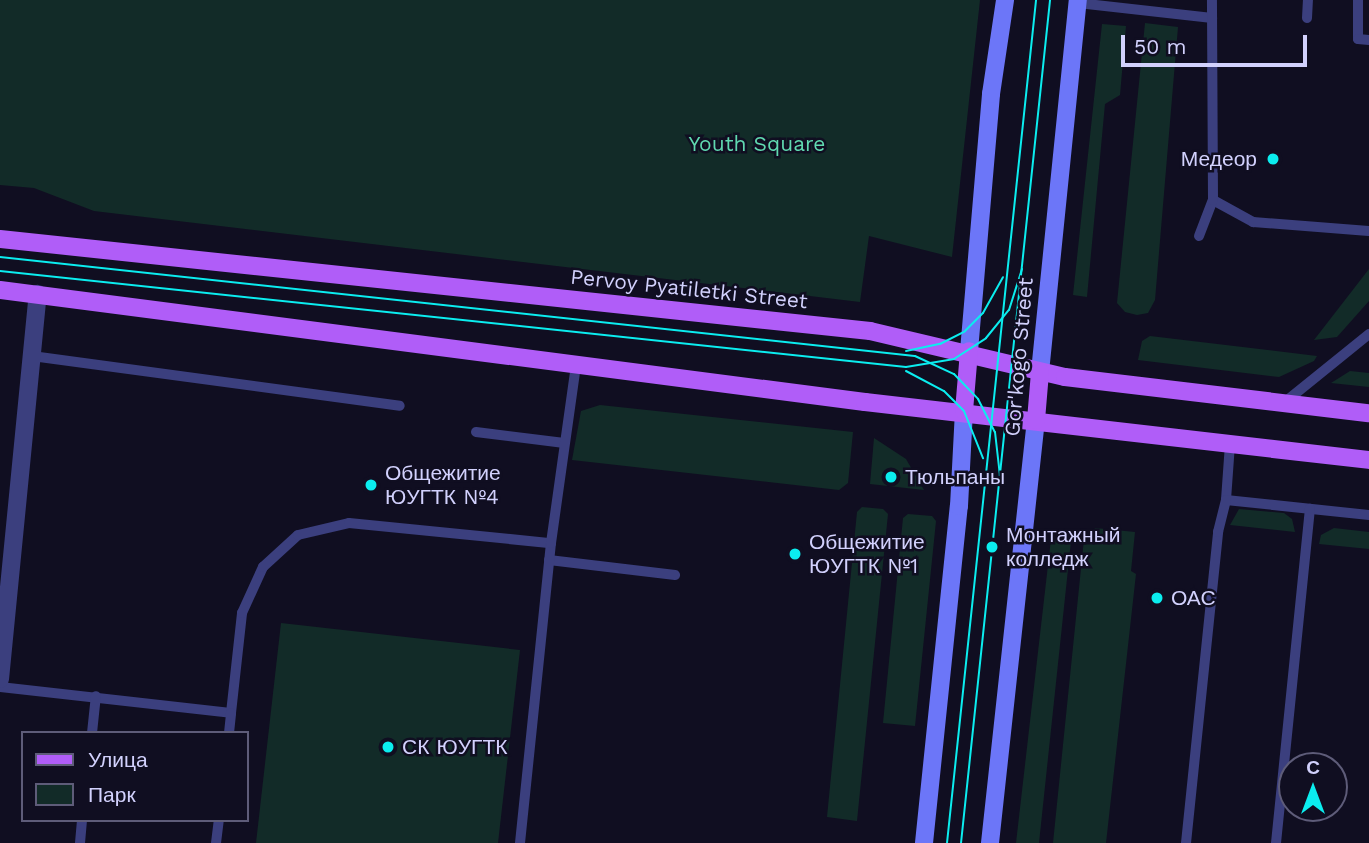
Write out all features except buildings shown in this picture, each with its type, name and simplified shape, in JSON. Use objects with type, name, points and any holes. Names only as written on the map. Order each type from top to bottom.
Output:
[{"type":"main road","points":[[924,843],[959,506],[964,411],[991,94],[1005,0]]},
{"type":"main road","name":"Gor'kogo Street","points":[[990,843],[1078,1]]},
{"type":"main road","name":"Pervoy Pyatiletki Street","points":[[0,239],[870,331],[969,351],[1040,372],[1369,413]]},
{"type":"main road","points":[[0,290],[1369,460]]},
{"type":"street","points":[[0,678],[5,577],[38,294]]},
{"type":"lane","points":[[1199,236],[1213,200],[1212,0]]},
{"type":"lane","points":[[1307,18],[1308,0]]},
{"type":"lane","points":[[1358,0],[1358,39],[1369,40]]},
{"type":"lane","points":[[1078,1],[1212,18]]},
{"type":"lane","points":[[1213,200],[1254,222],[1369,231]]},
{"type":"lane","points":[[1284,403],[1369,334]]},
{"type":"lane","points":[[32,356],[400,407]]},
{"type":"lane","points":[[520,843],[549,560],[576,363]]},
{"type":"lane","points":[[476,432],[564,443]]},
{"type":"lane","points":[[1185,843],[1218,532],[1226,500],[1230,444]]},
{"type":"lane","points":[[1226,500],[1369,515]]},
{"type":"lane","points":[[1276,843],[1310,509]]},
{"type":"lane","points":[[229,731],[242,613],[263,567],[298,535],[349,523],[551,543]]},
{"type":"lane","points":[[549,560],[675,575]]},
{"type":"lane","points":[[0,687],[231,713]]},
{"type":"lane","points":[[92,731],[96,696]]},
{"type":"lane","points":[[80,843],[82,822]]},
{"type":"lane","points":[[216,843],[219,822]]},
{"type":"green space","name":"Youth Square","points":[[0,0],[980,0],[952,257],[869,236],[860,302],[94,211],[34,188],[0,185]]},
{"type":"green space","points":[[1145,23],[1178,27],[1155,300],[1148,313],[1137,315],[1125,312],[1117,303]]},
{"type":"green space","points":[[1102,24],[1126,26],[1120,95],[1105,104],[1087,297],[1073,295]]},
{"type":"green space","points":[[1369,269],[1369,301],[1337,337],[1314,340]]},
{"type":"green space","points":[[1150,336],[1317,356],[1314,361],[1279,377],[1138,360],[1142,341]]},
{"type":"green space","points":[[1350,371],[1369,373],[1369,387],[1331,383]]},
{"type":"green space","points":[[600,405],[853,432],[848,483],[839,490],[572,460],[581,411]]},
{"type":"green space","points":[[874,438],[906,459],[924,490],[870,484]]},
{"type":"green space","points":[[862,507],[883,509],[888,514],[857,821],[827,817],[857,512]]},
{"type":"green space","points":[[1239,509],[1284,513],[1292,519],[1295,532],[1230,525]]},
{"type":"green space","points":[[908,514],[932,516],[936,521],[915,726],[883,723],[903,518]]},
{"type":"green space","points":[[1095,528],[1135,532],[1131,571],[1136,574],[1106,843],[1053,843],[1084,539]]},
{"type":"green space","points":[[1334,528],[1369,532],[1369,549],[1319,544],[1321,535]]},
{"type":"green space","points":[[1051,539],[1071,541],[1039,843],[1016,843]]},
{"type":"green space","name":"СК ЮУГТК","points":[[281,623],[520,650],[498,843],[256,843]]},
{"type":"tram line","points":[[947,843],[1036,0]]},
{"type":"tram line","points":[[961,843],[1050,0]]},
{"type":"tram line","points":[[0,257],[915,356],[954,374],[978,399],[995,432],[1000,476]]},
{"type":"tram line","points":[[0,271],[906,367],[954,359],[986,338],[1009,310],[1022,269]]},
{"type":"tram line","points":[[906,351],[940,344],[965,331],[983,313],[1003,277]]},
{"type":"tram line","points":[[906,371],[944,391],[964,411],[983,458]]},
{"type":"place","name":"Медеор","points":[[1273,159]]},
{"type":"place","name":"Тюльпаны","points":[[891,477]]},
{"type":"place","name":"Общежитие ЮУГТК №4","points":[[371,485]]},
{"type":"place","name":"Монтажный колледж","points":[[992,547]]},
{"type":"place","name":"Общежитие ЮУГТК №1","points":[[795,554]]},
{"type":"place","name":"ОАС","points":[[1157,598]]},
{"type":"place","name":"СК ЮУГТК","points":[[388,747]]}]
